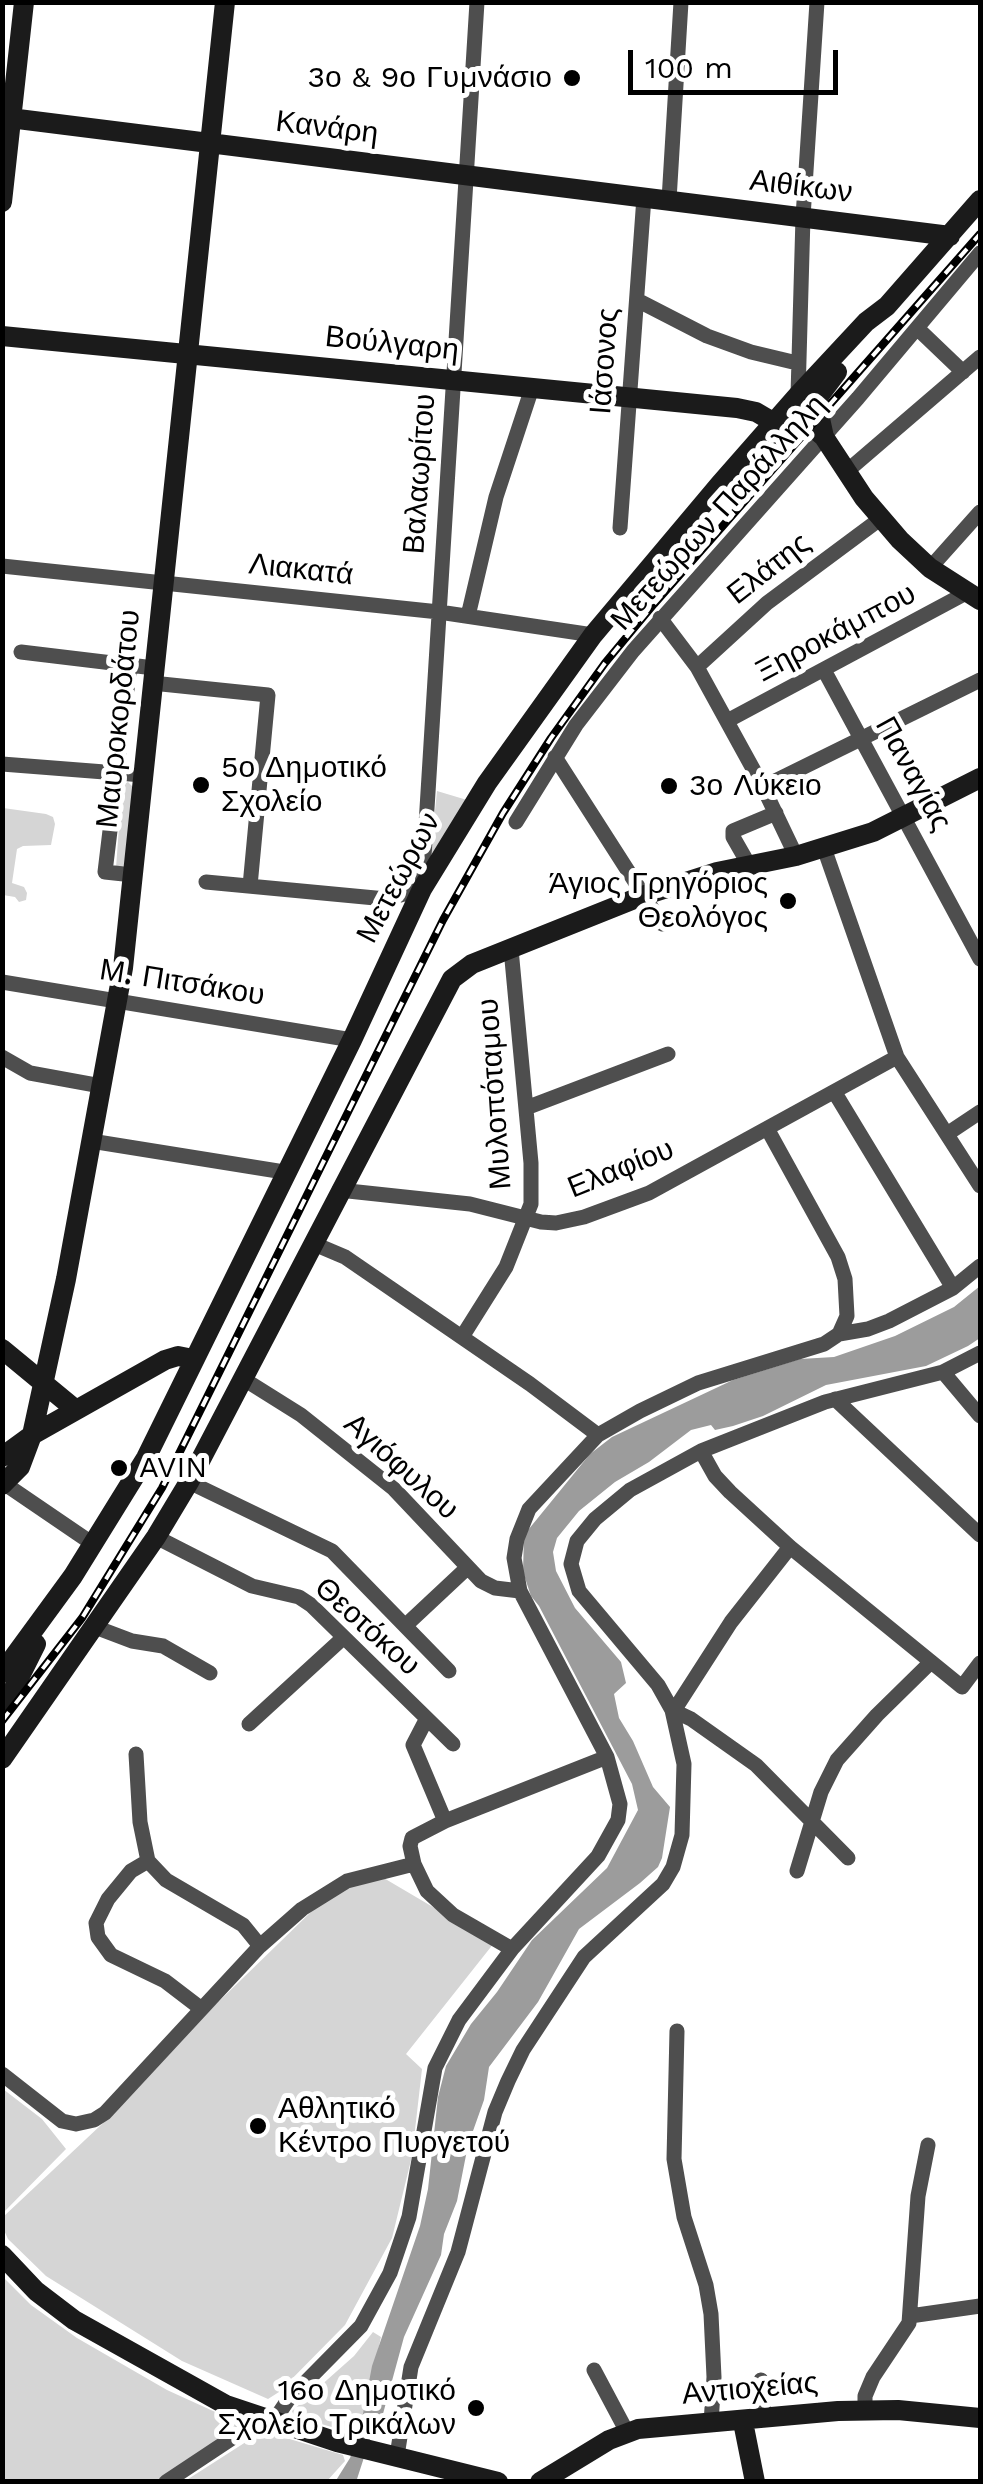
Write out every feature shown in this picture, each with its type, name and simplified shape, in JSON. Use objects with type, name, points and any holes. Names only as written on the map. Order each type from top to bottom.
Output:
[{"type":"street","points":[[2,202],[7,118],[24,2]]},
{"type":"street","name":"Μαυροκορδάτου","points":[[3,1483],[20,1467],[32,1435],[118,1000],[225,2]]},
{"type":"street","name":"Βαλαωρίτου","points":[[422,888],[477,2]]},
{"type":"street","points":[[669,200],[681,2]]},
{"type":"street","points":[[798,395],[803,217],[817,2]]},
{"type":"street","name":"Κανάρη","points":[[7,118],[644,197]]},
{"type":"street","name":"Αιθίκων","points":[[644,197],[950,236]]},
{"type":"street","name":"Ιάσονος","points":[[620,528],[644,197]]},
{"type":"street","name":"Μετεώρων","points":[[2,1673],[94,1544],[146,1458],[352,1040],[422,888],[496,769],[593,635],[773,422],[866,322],[887,306],[980,200]]},
{"type":"street","name":"Μετεώρων Παράλληλη","points":[[516,822],[596,698],[660,618],[824,436],[980,253]]},
{"type":"street","points":[[638,300],[707,336],[797,363]]},
{"type":"street","points":[[887,306],[874,329],[820,390],[816,400],[824,436],[880,519],[930,568],[974,596]]},
{"type":"street","points":[[917,328],[962,372]]},
{"type":"street","name":"Βούλγαρη","points":[[2,336],[746,409],[773,422]]},
{"type":"street","points":[[846,472],[980,357]]},
{"type":"street","points":[[468,616],[496,497],[532,388]]},
{"type":"street","points":[[706,502],[732,484],[790,423],[801,417],[824,436]]},
{"type":"street","points":[[930,568],[980,512]]},
{"type":"street","name":"Ελάτης","points":[[697,667],[768,603],[880,519]]},
{"type":"street","name":"Λιακατά","points":[[2,566],[440,612],[593,635]]},
{"type":"street","name":"Ξηροκάμπου","points":[[727,721],[974,596]]},
{"type":"street","points":[[660,618],[697,667],[796,856]]},
{"type":"street","points":[[21,652],[130,666],[153,676],[268,695],[250,886]]},
{"type":"street","points":[[130,666],[105,872],[133,875]]},
{"type":"street","name":"Παναγίας","points":[[824,670],[980,958]]},
{"type":"street","points":[[763,787],[980,680]]},
{"type":"street","points":[[556,757],[662,924]]},
{"type":"street","points":[[2,764],[144,776]]},
{"type":"street","points":[[2,1758],[156,1537],[189,1482],[452,979],[466,967],[642,896],[717,872],[824,848],[906,818],[980,778]]},
{"type":"street","points":[[749,865],[733,831],[776,813]]},
{"type":"street","points":[[824,848],[897,1057],[980,1186]]},
{"type":"street","points":[[206,882],[382,899],[406,896],[422,888]]},
{"type":"street","name":"Μυλοπόταμου","points":[[462,1336],[506,1267],[527,1216],[532,1187],[511,949]]},
{"type":"street","name":"Μ. Πιτσάκου","points":[[2,982],[352,1040]]},
{"type":"street","points":[[526,1108],[668,1054]]},
{"type":"street","points":[[2,1056],[30,1074],[100,1086]]},
{"type":"street","name":"Ελαφίου","points":[[339,1190],[470,1204],[556,1222],[649,1193],[897,1057]]},
{"type":"street","points":[[835,1093],[953,1288]]},
{"type":"street","points":[[947,1134],[980,1112]]},
{"type":"street","points":[[768,1130],[838,1258],[845,1279],[847,1316],[839,1334]]},
{"type":"street","points":[[91,1141],[284,1172]]},
{"type":"street","points":[[312,1244],[345,1258],[462,1336],[598,1435]]},
{"type":"street","points":[[166,2482],[267,2421],[353,2335],[374,2308],[408,2217],[439,2054],[458,2020],[512,1950],[585,1872],[611,1835],[620,1804],[607,1757],[520,1591],[514,1558],[522,1521],[544,1490],[598,1435],[698,1382],[824,1344],[839,1334],[868,1330],[953,1288],[980,1266]]},
{"type":"street","points":[[2,1349],[76,1410]]},
{"type":"street","points":[[392,2455],[411,2368],[458,2252],[495,2112],[508,2081],[584,1956],[663,1884],[673,1868],[682,1835],[686,1788],[674,1710],[658,1685],[581,1595],[573,1574],[573,1548],[582,1532],[607,1508],[641,1483],[701,1451],[835,1399],[943,1372],[980,1353]]},
{"type":"street","points":[[2,1458],[32,1435],[165,1360],[178,1356],[193,1360]]},
{"type":"street","points":[[943,1372],[980,1416]]},
{"type":"street","name":"Αγιόφυλου","points":[[242,1378],[301,1416],[382,1480],[467,1568],[494,1588],[520,1591]]},
{"type":"street","points":[[835,1399],[980,1535]]},
{"type":"street","points":[[701,1451],[715,1476],[790,1548],[962,1687],[980,1663]]},
{"type":"street","points":[[189,1482],[317,1541],[450,1671]]},
{"type":"street","points":[[3,1483],[94,1544]]},
{"type":"street","name":"Θεοτόκου","points":[[156,1537],[252,1586],[299,1598],[453,1744]]},
{"type":"street","points":[[674,1710],[731,1622],[790,1548]]},
{"type":"street","points":[[405,1626],[467,1568]]},
{"type":"street","points":[[2,1703],[32,1654],[46,1614]]},
{"type":"street","points":[[95,1627],[132,1641],[164,1646],[210,1673]]},
{"type":"street","points":[[249,1724],[343,1638]]},
{"type":"street","points":[[796,1871],[821,1792],[843,1751],[931,1662]]},
{"type":"street","points":[[674,1710],[756,1765],[848,1858]]},
{"type":"street","name":"Θεοτόκου","points":[[426,1720],[412,1745],[445,1821]]},
{"type":"street","points":[[136,1754],[140,1822],[148,1861],[166,1880],[243,1925],[260,1946]]},
{"type":"street","points":[[512,1950],[436,1902],[414,1864],[412,1838],[445,1821],[607,1757]]},
{"type":"street","points":[[148,1861],[131,1871],[108,1899],[96,1924],[98,1937],[112,1954],[166,1981],[200,2008]]},
{"type":"street","points":[[2,2074],[62,2121],[76,2124],[94,2120],[260,1946],[322,1894],[367,1874],[414,1864]]},
{"type":"street","points":[[676,2031],[674,2159],[681,2205],[711,2314],[711,2423]]},
{"type":"street","points":[[865,2410],[865,2396],[873,2377],[902,2338],[910,2316],[918,2196],[928,2144]]},
{"type":"street","points":[[2,2255],[36,2291],[86,2328],[201,2392],[267,2421],[498,2482]]},
{"type":"street","points":[[910,2316],[980,2306]]},
{"type":"street","points":[[594,2370],[628,2432]]},
{"type":"street","points":[[755,2482],[754,2420],[761,2380]]},
{"type":"street","name":"Αντιοχείας","points":[[540,2482],[628,2432],[865,2410],[980,2418]]},
{"type":"shaded area","points":[[128,782],[133,787],[125,866],[116,868],[122,785]]},
{"type":"shaded area","points":[[437,791],[467,800],[433,854],[431,850]]},
{"type":"shaded area","points":[[3,808],[46,814],[53,817],[55,824],[51,845],[17,849],[12,883],[24,887],[27,893],[26,900],[19,902],[3,895]]},
{"type":"shaded area","points":[[980,1286],[980,1338],[968,1346],[926,1366],[826,1385],[733,1426],[715,1430],[711,1425],[691,1430],[579,1511],[557,1538],[553,1552],[556,1571],[575,1608],[621,1662],[626,1683],[614,1694],[619,1718],[653,1787],[670,1807],[662,1858],[640,1883],[579,1929],[538,2002],[489,2067],[484,2100],[468,2145],[441,2255],[404,2337],[378,2432],[370,2439],[357,2479],[335,2482],[359,2435],[372,2366],[420,2226],[446,2066],[471,2024],[532,1940],[607,1868],[638,1810],[632,1784],[531,1596],[523,1572],[524,1535],[590,1454],[612,1437],[733,1380],[800,1359],[834,1357],[895,1336],[954,1307]]},
{"type":"shaded area","name":"Αθλητικό Κέντρο Πυργετού","points":[[382,1877],[494,1943],[406,2054],[422,2069],[412,2156],[392,2238],[345,2325],[268,2399],[182,2361],[46,2276],[8,2239],[3,2217],[118,2109],[172,2047],[314,1909],[343,1886]]},
{"type":"shaded area","points":[[3,2089],[42,2119],[66,2149],[3,2213]]},
{"type":"shaded area","points":[[2,2276],[31,2305],[77,2338],[167,2390],[235,2421],[237,2430],[158,2481],[3,2481]]},
{"type":"shaded area","points":[[373,2332],[381,2337],[359,2435],[294,2416],[292,2411],[354,2356]]},
{"type":"shaded area","points":[[263,2431],[343,2455],[345,2461],[327,2481],[185,2481]]},
{"type":"railway","points":[[2,1721],[82,1618],[162,1488],[443,920],[503,813],[551,738],[654,604],[980,234]]},
{"type":"place","name":"3ο & 9ο Γυμνάσιο","points":[[572,78]]},
{"type":"place","name":"5ο Δημοτικό Σχολείο","points":[[201,785]]},
{"type":"place","name":"3ο Λύκειο","points":[[669,786]]},
{"type":"place","name":"Άγιος Γρηγόριος Θεολόγος","points":[[788,901]]},
{"type":"place","name":"AVIN","points":[[119,1468]]},
{"type":"place","name":"Αθλητικό Κέντρο Πυργετού","points":[[258,2126]]},
{"type":"place","name":"16ο Δημοτικό Σχολείο Τρικάλων","points":[[476,2408]]}]
